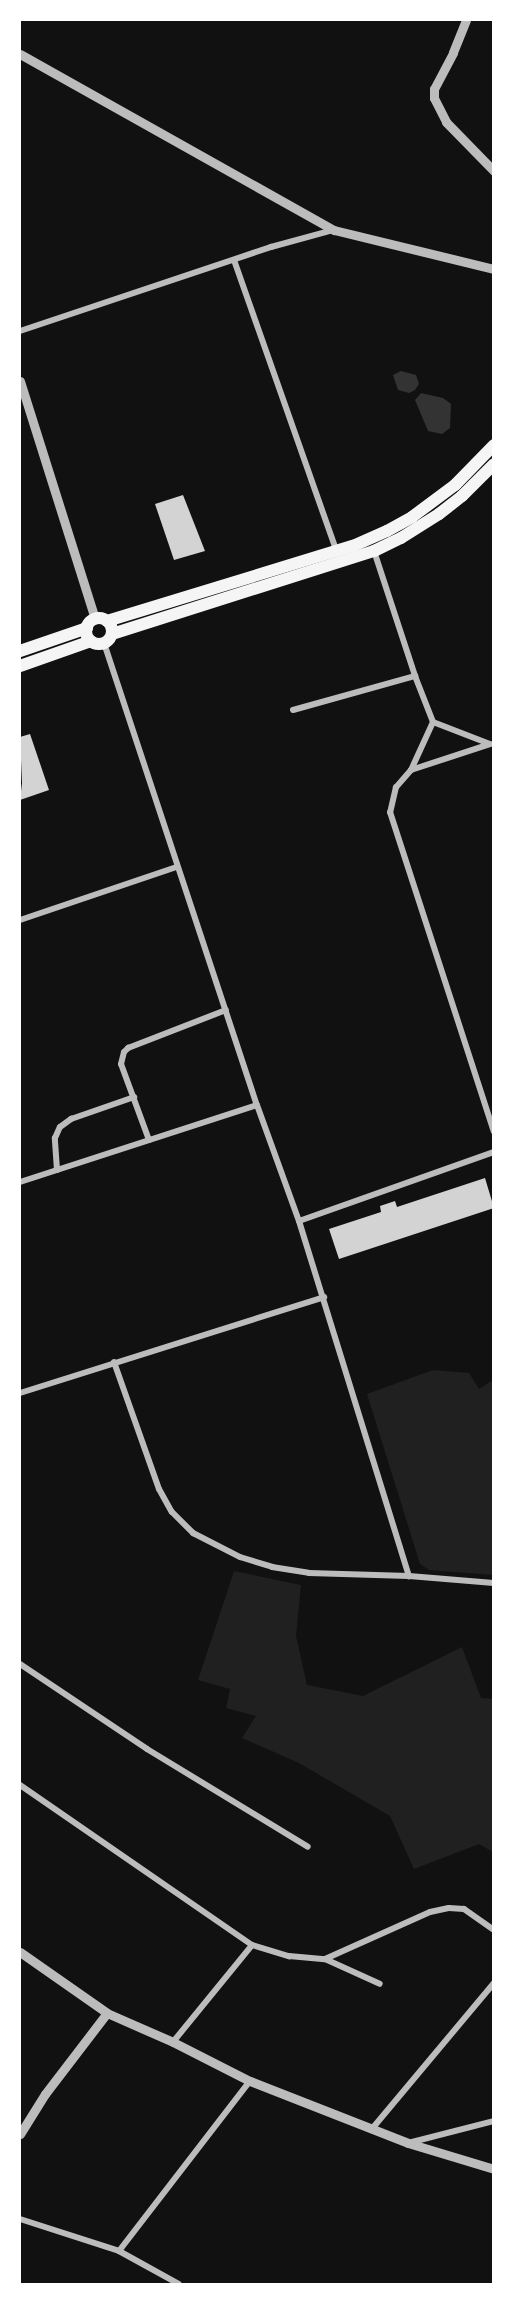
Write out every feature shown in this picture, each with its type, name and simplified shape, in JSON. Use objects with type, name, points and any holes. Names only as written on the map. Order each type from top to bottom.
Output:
[{"type":"main road","points":[[20,651],[96,623],[336,550],[387,531],[412,517],[455,484],[494,445]]},
{"type":"main road","points":[[20,666],[374,551],[401,538],[440,514],[494,464]]},
{"type":"main road","points":[[96,623],[102,640]]},
{"type":"main road","points":[[96,623],[102,640]]},
{"type":"street","points":[[466,20],[434,90],[434,98],[446,122],[494,171]]},
{"type":"street","points":[[20,54],[334,230],[494,269]]},
{"type":"street","points":[[20,331],[307,236],[334,230]]},
{"type":"street","points":[[234,260],[336,550]]},
{"type":"street","points":[[20,381],[96,623]]},
{"type":"street","points":[[374,551],[415,676],[433,722],[411,770],[396,787],[391,801],[393,825],[494,1132]]},
{"type":"street","points":[[102,640],[257,1105],[324,1297],[409,1576]]},
{"type":"street","points":[[293,710],[415,676]]},
{"type":"street","points":[[433,722],[492,743]]},
{"type":"street","points":[[411,770],[492,743]]},
{"type":"street","points":[[20,920],[177,867]]},
{"type":"street","points":[[149,1140],[121,1064],[121,1058],[128,1048],[226,1010]]},
{"type":"street","points":[[57,1170],[55,1138],[60,1127],[71,1119],[134,1097]]},
{"type":"street","points":[[20,1182],[257,1105]]},
{"type":"street","points":[[299,1221],[494,1152]]},
{"type":"street","points":[[20,1393],[324,1297]]},
{"type":"street","points":[[114,1362],[159,1489],[172,1512],[193,1533],[240,1557],[272,1567],[309,1573],[409,1576],[494,1583]]},
{"type":"street","points":[[20,1664],[147,1749],[308,1847]]},
{"type":"street","points":[[20,1785],[252,1945],[289,1956],[325,1959],[380,1984]]},
{"type":"street","points":[[325,1959],[430,1912],[449,1908],[464,1909],[494,1930]]},
{"type":"street","points":[[173,2042],[252,1945]]},
{"type":"street","points":[[20,1952],[106,2013],[173,2042],[250,2081],[371,2130],[494,2169]]},
{"type":"street","points":[[371,2130],[494,1983]]},
{"type":"street","points":[[20,2134],[45,2094],[106,2013]]},
{"type":"street","points":[[119,2251],[250,2081]]},
{"type":"street","points":[[408,2143],[494,2121]]},
{"type":"street","points":[[20,2219],[119,2251],[179,2284]]},
{"type":"shaded area","points":[[401,371],[416,375],[419,384],[415,390],[409,393],[398,390],[393,375]]},
{"type":"shaded area","points":[[421,393],[443,398],[451,404],[450,428],[442,434],[428,431],[415,400]]},
{"type":"shaded area","points":[[433,1370],[469,1373],[479,1389],[493,1380],[493,1575],[429,1570],[420,1564],[367,1394]]},
{"type":"shaded area","points":[[234,1571],[301,1585],[296,1636],[307,1685],[363,1696],[462,1647],[481,1698],[493,1699],[493,1852],[479,1844],[414,1869],[390,1816],[299,1763],[242,1738],[256,1716],[226,1708],[230,1689],[198,1680]]},
{"type":"building","points":[[183,495],[205,551],[174,560],[155,504]]},
{"type":"building","points":[[30,734],[49,790],[20,800],[22,783],[20,737]]},
{"type":"building","points":[[485,1178],[494,1208],[339,1259],[329,1229],[381,1212],[380,1206],[395,1201],[397,1207]]}]
